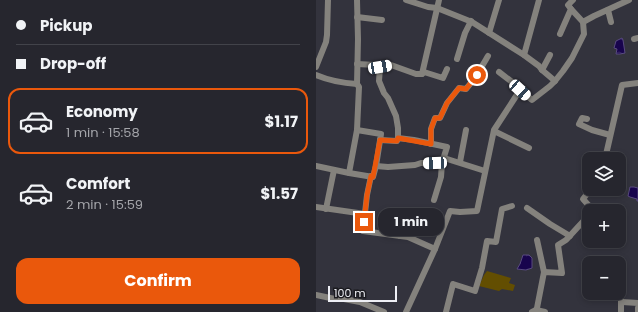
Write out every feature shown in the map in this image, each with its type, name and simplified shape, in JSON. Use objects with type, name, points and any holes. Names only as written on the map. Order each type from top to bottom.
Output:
[{"type":"street","points":[[316,67],[326,42],[328,0]]},
{"type":"street","points":[[349,173],[357,130],[359,87],[357,84],[357,0]]},
{"type":"street","points":[[406,0],[428,7],[437,8],[471,21],[524,55],[539,66],[555,81]]},
{"type":"street","points":[[422,74],[439,0]]},
{"type":"street","points":[[490,33],[498,0]]},
{"type":"street","points":[[524,55],[539,0]]},
{"type":"street","points":[[499,72],[532,100],[555,81],[572,58],[584,34],[584,22],[562,0]]},
{"type":"street","points":[[560,34],[573,0]]},
{"type":"street","points":[[584,22],[629,0]]},
{"type":"street","points":[[608,10],[612,22]]},
{"type":"street","points":[[357,17],[382,20]]},
{"type":"street","points":[[457,59],[471,21]]},
{"type":"street","points":[[542,70],[550,55]]},
{"type":"street","points":[[431,144],[431,129],[435,118],[440,118],[447,103],[459,88],[466,89],[477,75],[488,56]]},
{"type":"street","points":[[357,64],[376,65],[380,67],[391,65],[416,74],[422,74],[424,72],[443,78],[447,69]]},
{"type":"street","points":[[380,67],[379,81],[396,116],[398,138]]},
{"type":"street","points":[[316,75],[341,83],[357,84]]},
{"type":"street","points":[[606,152],[622,85],[638,83]]},
{"type":"street","points":[[406,312],[435,249],[450,211],[477,211],[494,131],[520,90]]},
{"type":"street","points":[[587,119],[582,118],[579,124],[592,130],[610,135]]},
{"type":"street","points":[[357,130],[381,134],[376,166],[373,177],[371,176],[367,195],[363,231],[408,237],[435,249]]},
{"type":"street","points":[[460,162],[466,130]]},
{"type":"street","points":[[494,131],[529,148]]},
{"type":"street","points":[[380,140],[397,141],[398,138],[447,147],[443,160],[441,177],[434,200]]},
{"type":"street","points":[[376,166],[388,167],[415,165],[443,160],[460,162],[485,171]]},
{"type":"street","points":[[316,166],[371,176]]},
{"type":"street","points":[[326,209],[334,170]]},
{"type":"street","points":[[585,196],[583,199],[587,204]]},
{"type":"street","points":[[446,312],[453,284],[475,290],[482,268],[487,241],[496,242],[502,208],[512,206]]},
{"type":"street","points":[[316,207],[365,214]]},
{"type":"street","points":[[527,208],[570,236]]},
{"type":"street","points":[[544,272],[562,273],[558,245],[566,240],[582,224]]},
{"type":"street","points":[[400,236],[401,226]]},
{"type":"street","points":[[534,311],[537,308],[544,272],[537,240]]},
{"type":"street","points":[[316,295],[360,302],[384,312]]},
{"type":"street","points":[[622,311],[622,302],[638,303]]},
{"type":"street","points":[[534,311],[545,312]]},
{"type":"shaded area","points":[[487,271],[511,278],[509,283],[515,285],[513,291],[502,289],[499,291],[479,286]]},
{"type":"water","points":[[622,38],[625,53],[616,54],[617,49],[614,48],[616,41]]},
{"type":"water","points":[[630,187],[638,188],[638,201],[637,199],[628,196]]},
{"type":"water","points":[[523,255],[529,255],[532,258],[532,268],[526,270],[517,269]]},
{"type":"route","points":[[364,222],[367,195],[371,176],[373,177],[376,166],[380,140],[397,141],[398,138],[431,144],[430,134],[435,118],[440,118],[447,103],[459,88],[466,89],[477,75]]}]
